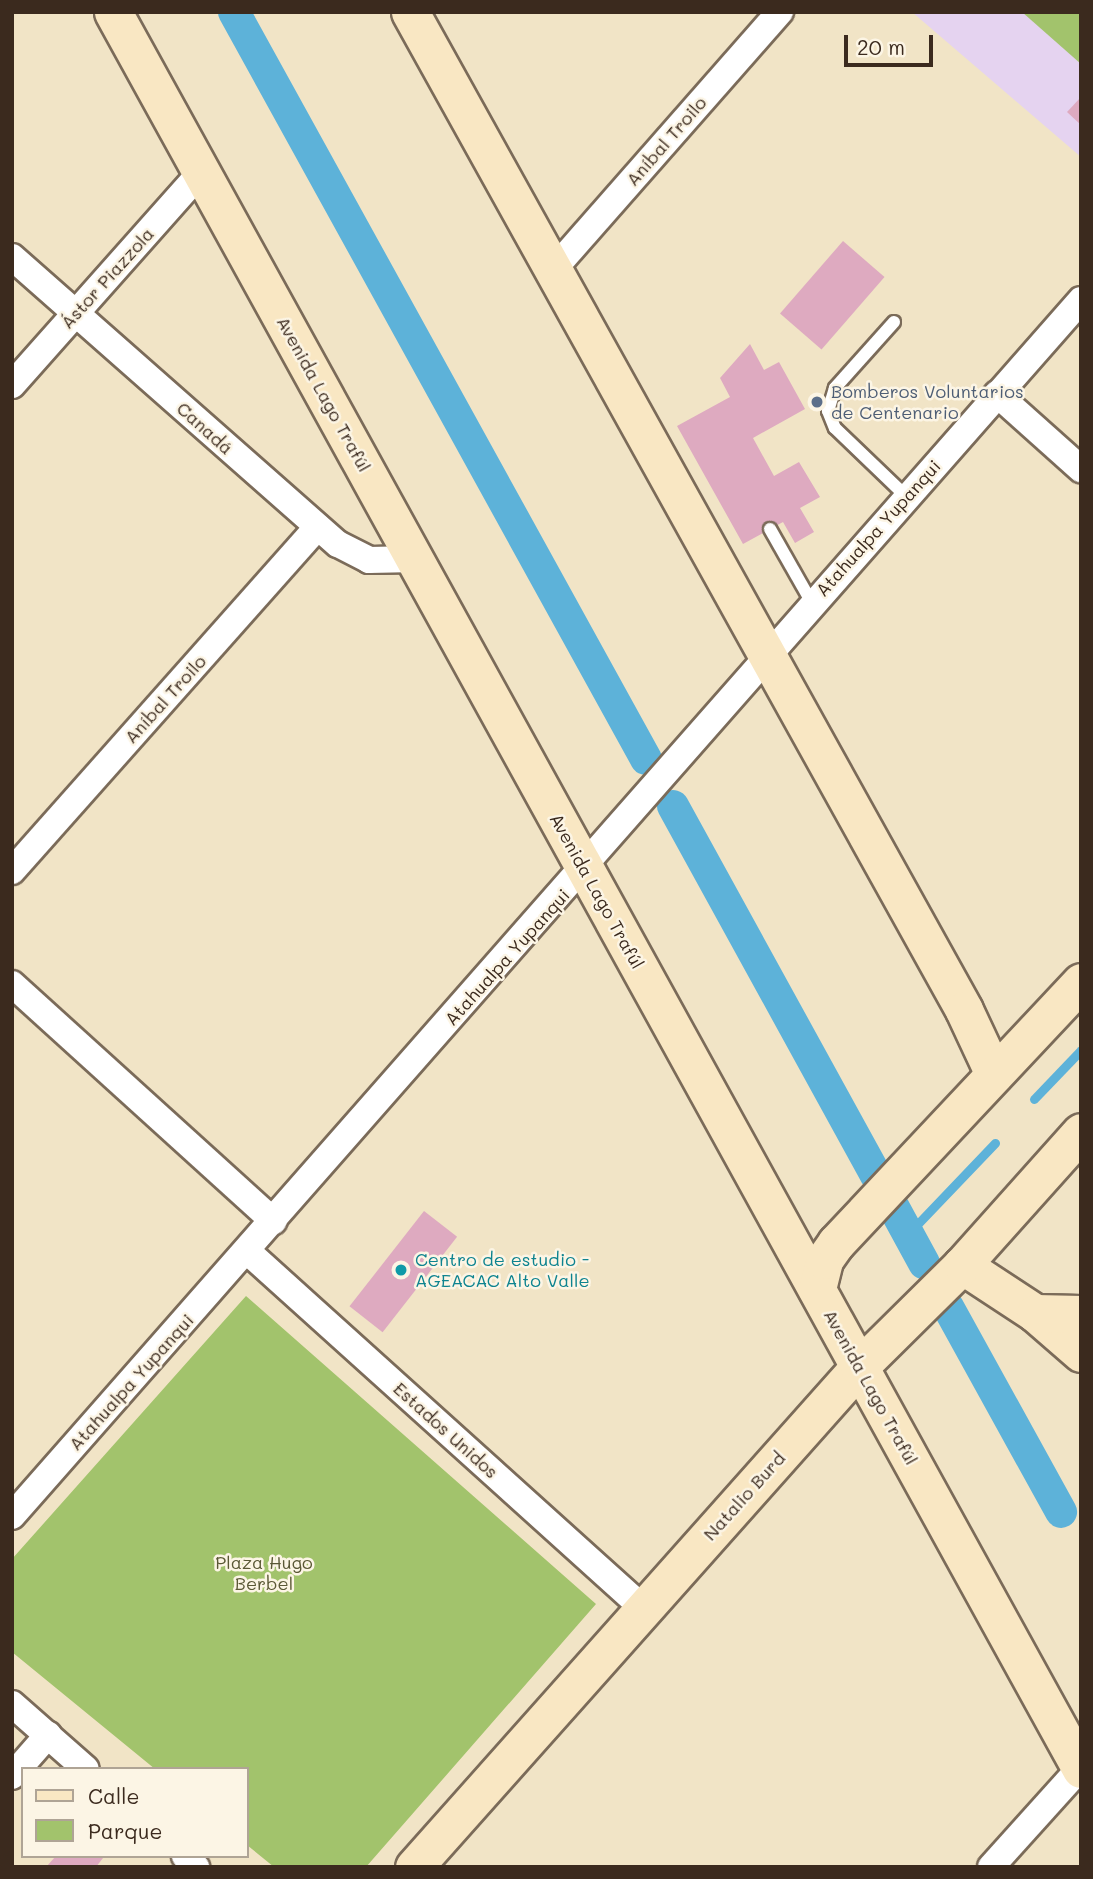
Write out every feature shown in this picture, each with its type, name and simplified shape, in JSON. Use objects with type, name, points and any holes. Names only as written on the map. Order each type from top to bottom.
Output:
[{"type":"main road","name":"Avenida Lago Trafúl","points":[[113,12],[1080,1768]]},
{"type":"main road","points":[[410,12],[964,1010],[994,1074]]},
{"type":"main road","points":[[817,1289],[824,1260],[836,1243],[1081,982]]},
{"type":"main road","name":"Natalio Burd","points":[[414,1867],[859,1367],[962,1265],[1081,1132]]},
{"type":"main road","points":[[962,1265],[1035,1313],[1081,1353]]},
{"type":"main road","points":[[1035,1313],[1081,1314]]},
{"type":"street","name":"Aníbal Troilo","points":[[553,270],[780,12]]},
{"type":"street","name":"Ástor Piazzola","points":[[12,385],[201,172]]},
{"type":"street","name":"Canadá","points":[[12,257],[347,551],[369,560],[415,559]]},
{"type":"street","name":"Atahualpa Yupanqui","points":[[12,1516],[585,869],[766,654],[1081,300]]},
{"type":"street","points":[[997,394],[1081,468]]},
{"type":"street","name":"Aníbal Troilo","points":[[12,871],[317,527]]},
{"type":"street","points":[[12,984],[273,1221]]},
{"type":"street","name":"Estados Unidos","points":[[247,1251],[644,1609]]},
{"type":"street","points":[[12,1704],[84,1767]]},
{"type":"street","points":[[12,1776],[48,1735]]},
{"type":"street","points":[[991,1867],[1080,1768]]},
{"type":"lane","points":[[894,322],[835,388],[828,411],[835,428],[906,496]]},
{"type":"lane","points":[[770,529],[812,603]]},
{"type":"shaded area","points":[[912,12],[1081,12],[1081,157]]},
{"type":"green space","points":[[1022,12],[1081,12],[1081,64]]},
{"type":"green space","name":"Plaza Hugo Berbel","points":[[246,1296],[596,1604],[366,1867],[274,1867],[248,1846],[248,1767],[153,1767],[12,1652],[12,1559]]},
{"type":"building","points":[[1081,97],[1081,125],[1067,112]]},
{"type":"building","points":[[843,241],[885,277],[822,350],[780,313]]},
{"type":"building","points":[[750,344],[764,370],[779,362],[805,409],[753,438],[774,476],[799,462],[820,497],[800,508],[814,532],[795,543],[783,522],[743,544],[677,426],[730,397],[720,378]]},
{"type":"building","name":"Centro de estudio - AGEACAC Alto Valle","points":[[424,1211],[457,1237],[383,1332],[350,1306]]},
{"type":"building","points":[[54,1858],[103,1858],[96,1867],[46,1867]]},
{"type":"waterway","points":[[234,12],[646,759]]},
{"type":"waterway","points":[[673,806],[876,1175]]},
{"type":"waterway","points":[[1034,1099],[1081,1050]]},
{"type":"waterway","points":[[908,1234],[995,1143]]},
{"type":"waterway","points":[[894,1208],[924,1263]]},
{"type":"waterway","points":[[948,1307],[1061,1512]]},
{"type":"place","name":"Bomberos Voluntarios de Centenario","points":[[817,402]]},
{"type":"place","name":"Centro de estudio - AGEACAC Alto Valle","points":[[401,1270]]}]
